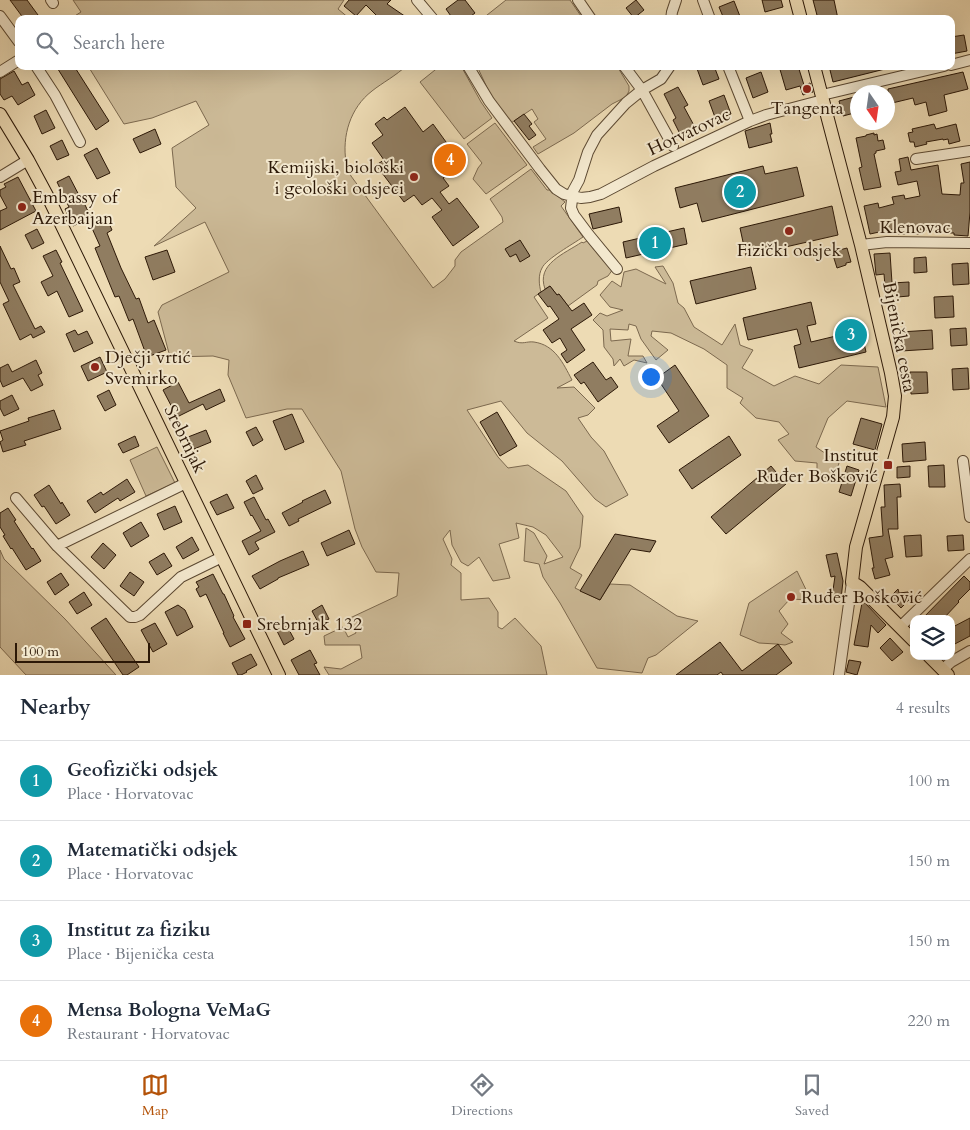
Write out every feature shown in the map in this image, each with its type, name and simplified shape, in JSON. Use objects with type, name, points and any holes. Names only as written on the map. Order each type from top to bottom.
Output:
[{"type":"main road","points":[[796,0],[800,15]]},
{"type":"main road","name":"Bijenička cesta","points":[[815,70],[861,244],[895,396],[893,417],[856,547],[852,582]]},
{"type":"main road","name":"Srebrnjak","points":[[0,114],[50,201],[279,675]]},
{"type":"main road","points":[[852,582],[860,587],[910,637]]},
{"type":"main road","points":[[933,660],[945,672]]},
{"type":"street","points":[[418,0],[430,15]]},
{"type":"street","points":[[578,0],[588,15]]},
{"type":"street","points":[[672,15],[676,0]]},
{"type":"street","points":[[703,0],[709,15]]},
{"type":"street","points":[[0,16],[15,37]]},
{"type":"street","points":[[955,63],[970,60]]},
{"type":"street","points":[[0,72],[15,63]]},
{"type":"street","points":[[38,70],[80,142]]},
{"type":"street","points":[[470,70],[489,101],[556,189],[572,196]]},
{"type":"street","points":[[627,70],[642,90],[673,146]]},
{"type":"street","points":[[617,269],[574,215],[572,211],[573,191],[579,180],[588,152],[598,135],[626,103],[642,90],[661,79],[667,70]]},
{"type":"street","points":[[730,70],[750,121]]},
{"type":"street","name":"Horvatovac","points":[[572,196],[582,198],[601,194],[654,166],[766,115],[929,70]]},
{"type":"street","points":[[916,159],[970,151]]},
{"type":"street","points":[[0,177],[28,160]]},
{"type":"street","name":"Klenovac","points":[[861,244],[887,242],[970,243]]},
{"type":"street","points":[[963,461],[970,517]]},
{"type":"street","points":[[58,546],[186,483]]},
{"type":"street","points":[[16,498],[58,546],[130,617],[140,615],[181,577],[222,557]]},
{"type":"street","points":[[900,627],[970,559]]},
{"type":"street","name":"Bijenička cesta","points":[[839,675],[852,582]]},
{"type":"street","points":[[945,672],[951,662],[970,652]]},
{"type":"shaded area","points":[[73,0],[344,0],[338,9],[345,15],[76,15],[81,12]]},
{"type":"shaded area","points":[[506,0],[570,0],[580,15],[487,15]]},
{"type":"shaded area","points":[[90,70],[401,70],[364,98],[353,114],[345,142],[346,162],[351,176],[433,288],[445,279],[455,266],[455,260],[461,252],[503,222],[502,217],[490,199],[531,169],[547,190],[550,190],[565,202],[561,206],[583,237],[544,264],[539,280],[541,292],[534,297],[548,318],[514,341],[541,344],[548,347],[557,356],[572,380],[557,388],[574,387],[595,408],[588,415],[578,418],[591,437],[604,451],[628,495],[606,507],[595,499],[562,461],[527,433],[501,401],[467,410],[498,457],[508,468],[528,465],[566,491],[583,516],[580,547],[570,568],[582,575],[575,588],[600,600],[610,584],[630,585],[677,616],[698,621],[656,655],[648,658],[642,673],[597,668],[543,577],[539,564],[524,561],[526,528],[534,533],[547,556],[544,564],[563,557],[546,535],[533,527],[516,523],[519,538],[499,544],[510,578],[493,581],[479,557],[468,566],[461,562],[452,545],[450,530],[443,539],[452,559],[451,565],[461,573],[461,600],[489,598],[498,612],[498,627],[502,629],[515,618],[541,646],[547,675],[329,675],[324,667],[341,669],[362,658],[360,645],[325,645],[324,636],[343,627],[348,637],[356,633],[350,618],[397,596],[399,573],[376,572],[362,547],[355,529],[341,471],[302,409],[287,409],[246,418],[228,375],[229,360],[213,356],[170,357],[158,312],[162,305],[229,272],[205,222],[154,246],[196,208],[176,187],[172,148],[209,125],[196,101],[152,118],[124,124]]},
{"type":"shaded area","points":[[435,70],[463,70],[492,118],[464,139],[420,82]]},
{"type":"shaded area","points":[[479,70],[619,70],[629,86],[626,97],[612,104],[574,133],[538,154],[533,147],[546,139],[534,122],[538,119],[532,109],[511,123],[489,92]]},
{"type":"shaded area","points":[[495,123],[527,165],[486,194],[473,179],[482,163],[467,144]]},
{"type":"shaded area","points":[[589,240],[613,269],[608,276],[598,281],[597,285],[568,306],[550,286],[545,289],[544,273],[553,261],[582,242]]},
{"type":"shaded area","points":[[663,266],[673,283],[678,303],[684,308],[694,327],[722,345],[735,324],[740,345],[753,350],[742,368],[774,386],[795,376],[819,384],[841,365],[878,367],[886,407],[847,401],[828,418],[816,447],[839,463],[834,480],[823,477],[817,471],[817,463],[795,461],[778,440],[789,434],[779,422],[756,418],[740,403],[743,398],[727,388],[727,365],[704,349],[671,333],[652,331],[651,336],[668,350],[656,360],[641,339],[636,326],[629,324],[628,330],[610,329],[611,341],[631,339],[628,356],[643,356],[647,363],[634,360],[624,366],[620,359],[614,366],[613,359],[604,347],[603,330],[593,320],[600,313],[607,316],[623,310],[610,307],[600,295],[612,281],[621,287],[624,272],[636,269],[666,284],[655,267]]},
{"type":"shaded area","points":[[157,447],[175,483],[146,496],[130,460]]},
{"type":"shaded area","points":[[0,550],[4,559],[65,619],[116,675],[26,675],[0,647]]},
{"type":"shaded area","points":[[797,571],[811,600],[790,599],[779,611],[788,624],[781,633],[793,642],[785,645],[759,643],[740,635],[749,603]]},
{"type":"building","points":[[10,0],[27,0],[38,15],[21,15]]},
{"type":"building","points":[[349,0],[391,0],[387,4],[403,15],[376,15],[366,5],[355,15],[344,6]]},
{"type":"building","points":[[458,0],[465,0],[475,13],[472,15],[450,15],[446,9]]},
{"type":"building","points":[[636,0],[644,10],[638,15],[632,15],[626,8]]},
{"type":"building","points":[[762,0],[781,0],[783,7],[765,12]]},
{"type":"building","points":[[813,0],[834,0],[837,15],[817,15]]},
{"type":"building","points":[[734,1],[739,15],[722,15],[719,7]]},
{"type":"building","points":[[964,35],[967,51],[955,53],[955,36]]},
{"type":"building","points":[[58,70],[77,70],[109,121],[96,130]]},
{"type":"building","points":[[697,70],[716,70],[719,79],[703,85]]},
{"type":"building","points":[[780,70],[799,70],[804,85],[810,83],[813,92],[803,95],[800,86],[786,90]]},
{"type":"building","points":[[830,70],[881,70],[833,82]]},
{"type":"building","points":[[14,71],[22,85],[28,82],[35,95],[18,105],[12,96],[4,100],[0,94],[0,79]]},
{"type":"building","points":[[761,72],[768,92],[753,98],[746,78]]},
{"type":"building","points":[[963,72],[968,89],[944,95],[947,111],[929,116],[926,102],[915,105],[913,98],[895,102],[895,87]]},
{"type":"building","points":[[678,87],[688,105],[684,107],[697,131],[682,138],[673,120],[676,118],[664,94]]},
{"type":"building","points":[[724,95],[731,114],[716,120],[709,101]]},
{"type":"building","points":[[850,98],[850,114],[843,116],[839,101]]},
{"type":"building","name":"Kemijski, biološki i geološki odsjeci","points":[[405,107],[423,132],[433,124],[462,164],[443,178],[449,186],[440,192],[449,204],[457,198],[479,227],[453,246],[432,217],[442,210],[432,198],[422,205],[414,195],[404,202],[376,165],[384,160],[372,143],[383,135],[375,124],[384,117],[387,120]]},
{"type":"building","points":[[46,110],[55,128],[42,134],[34,116]]},
{"type":"building","points":[[524,114],[532,124],[529,126],[536,135],[529,140],[514,121]]},
{"type":"building","points":[[770,123],[772,142],[749,148],[745,131]]},
{"type":"building","points":[[934,124],[936,129],[956,124],[960,141],[949,144],[948,139],[943,139],[926,142],[927,144],[915,147],[914,142],[910,142],[908,133],[913,132],[912,129]]},
{"type":"building","points":[[155,129],[161,144],[140,153],[133,139]]},
{"type":"building","points":[[874,133],[874,135],[877,134],[878,141],[883,140],[885,149],[876,151],[874,154],[881,187],[864,190],[859,168],[862,167],[856,138]]},
{"type":"building","points":[[62,140],[69,155],[57,160],[50,146]]},
{"type":"building","points":[[97,148],[110,173],[97,179],[84,155]]},
{"type":"building","points":[[908,157],[911,170],[938,165],[942,194],[960,195],[961,183],[964,183],[961,164],[970,162],[968,236],[954,235],[954,233],[947,233],[947,231],[919,230],[919,234],[898,234],[898,228],[870,234],[864,206],[878,203],[879,208],[894,204],[892,197],[904,195],[905,199],[920,196],[917,181],[898,185],[895,172],[901,171],[899,159]]},
{"type":"building","points":[[763,166],[765,174],[797,167],[804,196],[702,222],[697,203],[680,208],[675,188]]},
{"type":"building","points":[[69,176],[91,217],[73,226],[65,209],[69,207],[57,182]]},
{"type":"building","points":[[18,177],[36,211],[0,230],[0,211],[7,208],[0,195],[0,190],[6,187],[4,184]]},
{"type":"building","name":"Fizički odsjek","points":[[832,206],[838,235],[746,256],[740,228]]},
{"type":"building","points":[[619,207],[622,222],[593,229],[589,214]]},
{"type":"building","points":[[107,219],[112,230],[107,233],[121,268],[136,299],[139,298],[148,323],[154,320],[166,350],[147,357],[133,319],[129,321],[119,296],[115,297],[95,248],[100,246],[91,226]]},
{"type":"building","points":[[684,228],[687,244],[626,258],[623,242]]},
{"type":"building","points":[[37,229],[44,243],[32,249],[25,235]]},
{"type":"building","points":[[520,240],[530,256],[520,262],[516,254],[510,257],[505,249]]},
{"type":"building","points":[[0,246],[11,269],[14,268],[20,282],[13,285],[35,329],[41,326],[45,332],[33,338],[31,334],[20,340],[3,304],[9,301],[0,282]]},
{"type":"building","points":[[847,248],[851,262],[837,268],[832,252]]},
{"type":"building","points":[[56,250],[62,262],[60,263],[83,311],[69,317],[57,291],[48,296],[41,282],[53,276],[43,256]]},
{"type":"building","points":[[167,250],[175,272],[153,280],[145,257]]},
{"type":"building","points":[[890,253],[892,283],[909,282],[909,296],[886,298],[884,274],[876,275],[874,254]]},
{"type":"building","points":[[926,257],[927,272],[914,273],[914,258]]},
{"type":"building","points":[[968,263],[969,284],[953,285],[952,264]]},
{"type":"building","points":[[751,267],[756,289],[696,304],[690,281]]},
{"type":"building","points":[[550,286],[572,311],[584,303],[592,315],[571,329],[585,350],[567,363],[561,354],[567,350],[560,338],[552,343],[543,330],[559,319],[538,294]]},
{"type":"building","points":[[953,296],[954,317],[935,318],[934,297]]},
{"type":"building","points":[[811,302],[816,324],[807,326],[811,342],[861,330],[866,352],[799,368],[794,346],[801,344],[797,329],[748,340],[743,318]]},
{"type":"building","points":[[966,328],[967,345],[951,346],[950,329]]},
{"type":"building","points":[[75,330],[78,335],[87,331],[93,343],[74,352],[66,334]]},
{"type":"building","points":[[932,330],[933,349],[901,351],[900,332]]},
{"type":"building","points":[[100,357],[107,372],[88,381],[81,366]]},
{"type":"building","points":[[36,360],[42,373],[38,375],[43,385],[31,391],[23,378],[3,387],[0,380],[0,368],[8,364],[12,372]]},
{"type":"building","points":[[593,362],[606,380],[611,377],[618,387],[598,402],[584,382],[581,384],[574,375]]},
{"type":"building","points":[[675,365],[709,416],[669,443],[657,426],[679,411],[657,378]]},
{"type":"building","points":[[968,368],[969,389],[953,390],[952,369]]},
{"type":"building","points":[[910,372],[927,372],[928,393],[911,394]]},
{"type":"building","points":[[178,382],[189,403],[220,389],[225,401],[206,410],[203,404],[177,417],[163,390]]},
{"type":"building","points":[[109,390],[116,405],[105,411],[97,396]]},
{"type":"building","points":[[12,395],[19,409],[4,416],[0,408],[0,401]]},
{"type":"building","points":[[54,410],[61,429],[24,441],[26,445],[3,452],[0,442],[3,440],[0,431],[29,421],[28,418]]},
{"type":"building","points":[[497,412],[517,446],[500,456],[480,422]]},
{"type":"building","points":[[292,414],[304,442],[285,450],[273,421]]},
{"type":"building","points":[[861,418],[882,424],[875,450],[853,444]]},
{"type":"building","points":[[256,427],[263,440],[253,446],[246,432]]},
{"type":"building","points":[[206,430],[211,442],[194,449],[188,437]]},
{"type":"building","points":[[135,436],[139,446],[123,453],[118,444]]},
{"type":"building","points":[[729,436],[741,455],[692,489],[679,470]]},
{"type":"building","points":[[925,442],[926,460],[903,462],[902,444]]},
{"type":"building","points":[[944,465],[945,487],[929,487],[928,466]]},
{"type":"building","points":[[771,466],[786,484],[726,534],[711,517]]},
{"type":"building","points":[[847,466],[859,470],[851,496],[839,492]]},
{"type":"building","points":[[910,466],[910,477],[897,478],[897,467]]},
{"type":"building","points":[[256,475],[263,489],[253,494],[246,481]]},
{"type":"building","points":[[127,479],[135,492],[120,501],[118,498],[95,513],[87,501],[101,492],[103,495]]},
{"type":"building","points":[[900,484],[901,497],[897,497],[898,529],[888,529],[893,557],[885,559],[890,575],[875,579],[869,538],[883,536],[881,507],[885,507],[884,485]]},
{"type":"building","points":[[49,485],[70,515],[56,524],[34,495]]},
{"type":"building","points":[[325,490],[331,503],[298,519],[299,521],[289,526],[282,513]]},
{"type":"building","points":[[227,494],[234,508],[217,515],[210,502]]},
{"type":"building","points":[[254,497],[266,520],[268,519],[275,532],[255,542],[259,549],[249,555],[242,541],[261,531],[244,502]]},
{"type":"building","points":[[175,506],[182,522],[164,530],[157,514]]},
{"type":"building","points":[[8,508],[16,520],[14,521],[41,561],[26,570],[3,536],[5,535],[0,527],[0,513]]},
{"type":"building","points":[[141,522],[149,536],[131,547],[123,533]]},
{"type":"building","points":[[349,530],[355,544],[327,556],[321,543]]},
{"type":"building","points":[[615,534],[656,541],[650,552],[631,549],[600,600],[580,591]]},
{"type":"building","points":[[921,535],[922,556],[906,557],[904,536]]},
{"type":"building","points":[[963,535],[964,550],[948,551],[947,536]]},
{"type":"building","points":[[192,537],[199,550],[183,559],[176,547]]},
{"type":"building","points":[[103,543],[116,555],[104,569],[91,557]]},
{"type":"building","points":[[303,551],[309,565],[278,578],[260,589],[252,576]]},
{"type":"building","points":[[164,553],[172,566],[157,575],[149,562]]},
{"type":"building","points":[[837,553],[843,581],[841,599],[832,597],[835,576],[831,577],[826,555]]},
{"type":"building","points":[[130,572],[144,582],[134,596],[120,586]]},
{"type":"building","points":[[61,573],[69,585],[55,595],[47,582]]},
{"type":"building","points":[[213,574],[245,639],[230,647],[206,594],[200,597],[196,589],[199,587],[196,582]]},
{"type":"building","points":[[964,576],[970,582],[970,589],[947,615],[926,615]]},
{"type":"building","points":[[898,589],[899,593],[908,592],[912,597],[901,608],[890,597]]},
{"type":"building","points":[[84,592],[92,605],[77,614],[69,602]]},
{"type":"building","points":[[862,603],[865,603],[886,625],[878,633],[871,625],[868,647],[854,645]]},
{"type":"building","points":[[178,605],[185,610],[193,627],[177,636],[165,612]]},
{"type":"building","points":[[322,605],[329,619],[319,624],[312,611]]},
{"type":"building","points":[[106,618],[139,667],[127,675],[123,675],[91,628]]},
{"type":"building","points":[[970,618],[970,636],[955,644],[955,626]]},
{"type":"building","points":[[155,623],[167,644],[153,652],[141,630]]},
{"type":"building","points":[[287,626],[294,639],[284,645],[277,631]]},
{"type":"building","points":[[890,638],[903,652],[892,661],[880,648]]},
{"type":"building","points":[[720,642],[742,671],[778,644],[792,663],[776,675],[723,675],[721,672],[717,675],[676,675]]},
{"type":"building","points":[[310,650],[317,663],[314,664],[320,675],[299,675],[291,660]]},
{"type":"building","points":[[251,654],[257,665],[247,672],[238,675],[232,663]]},
{"type":"building","points":[[849,660],[861,662],[857,675],[846,672]]},
{"type":"place","name":"Tangenta","points":[[807,89]]},
{"type":"place","name":"Mensa Bologna VeMaG","points":[[450,160]]},
{"type":"place","name":"Kemijski, biološki i geološki odsjeci","points":[[414,177]]},
{"type":"place","name":"Matematički odsjek","points":[[740,192]]},
{"type":"place","name":"Embassy of Azerbaijan","points":[[22,207]]},
{"type":"place","name":"Fizički odsjek","points":[[789,231]]},
{"type":"place","name":"Geofizički odsjek","points":[[655,243]]},
{"type":"place","name":"Institut za fiziku","points":[[851,335]]},
{"type":"place","name":"Dječji vrtić Svemirko","points":[[95,367]]},
{"type":"place","name":"Institut Ruđer Bošković","points":[[888,465]]},
{"type":"place","name":"Ruđer Bošković","points":[[791,597]]},
{"type":"place","name":"Srebrnjak 132","points":[[247,624]]}]
